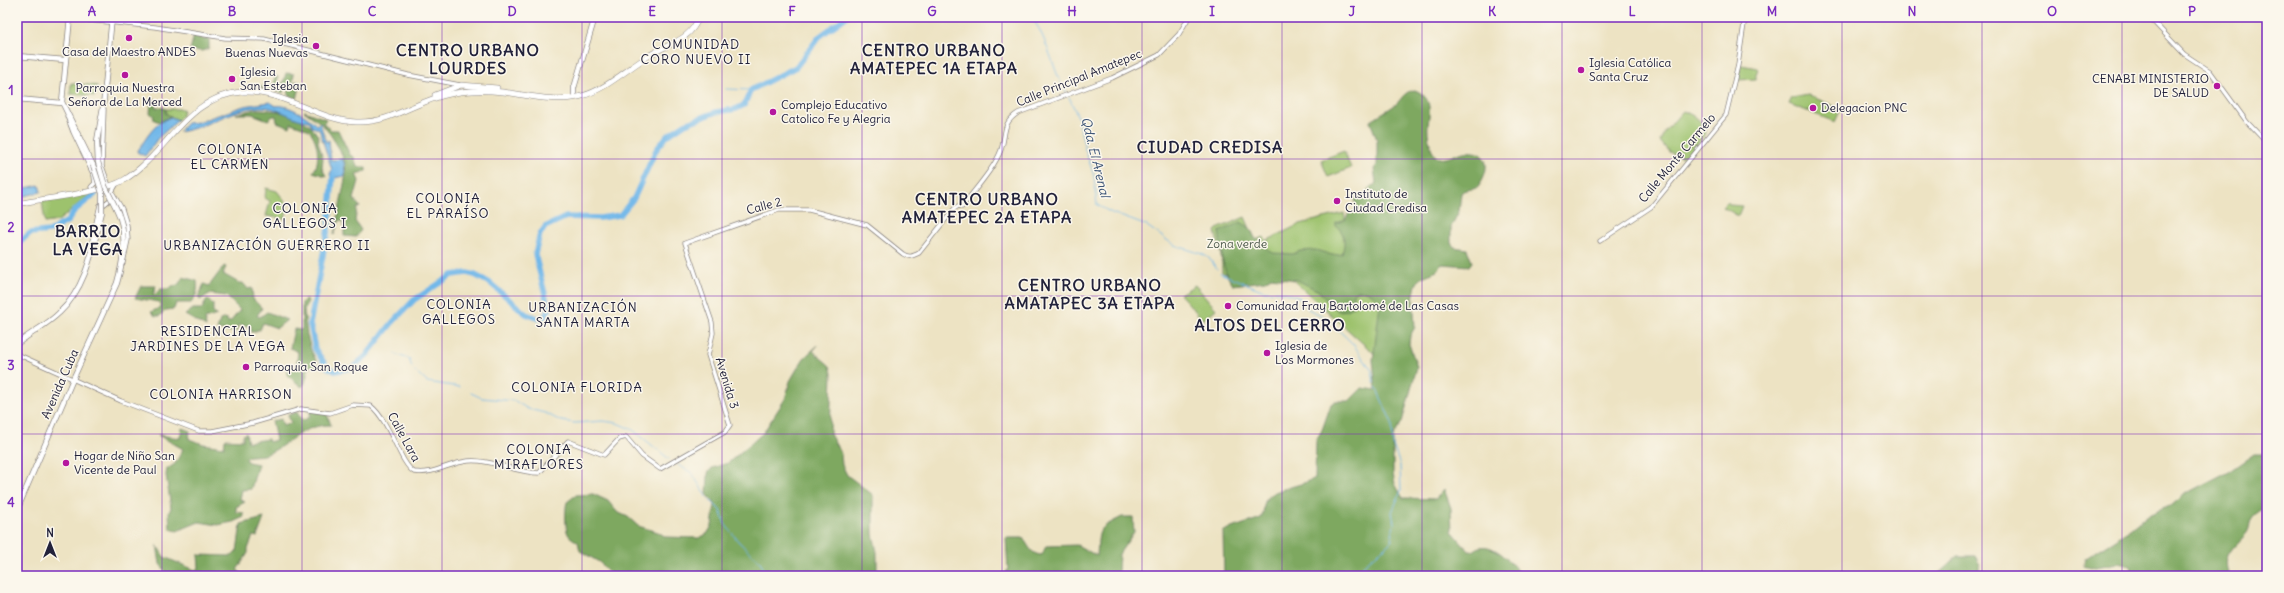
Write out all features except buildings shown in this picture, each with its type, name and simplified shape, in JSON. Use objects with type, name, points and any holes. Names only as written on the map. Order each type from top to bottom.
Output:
[{"type":"highway","points":[[566,98],[593,89],[653,50],[678,39],[689,29],[695,17]]},
{"type":"highway","points":[[191,112],[219,97],[250,92],[268,95],[330,118],[356,122],[370,122],[390,117],[441,96],[459,92],[494,91],[566,98],[582,96],[601,88],[649,55],[683,39],[694,28],[698,17]]},
{"type":"highway","points":[[459,92],[462,90],[461,85]]},
{"type":"highway","points":[[17,204],[118,183],[142,164],[191,112],[218,94],[237,90],[252,90],[273,94],[341,118],[372,119],[395,113],[461,85],[582,96]]},
{"type":"highway","points":[[17,200],[91,189],[128,174],[142,164]]},
{"type":"main road","points":[[574,96],[595,17]]},
{"type":"main road","points":[[17,344],[61,311],[77,290],[89,264],[101,210],[102,193],[93,164],[63,104],[69,18]]},
{"type":"main road","name":"Avenida Cuba","points":[[17,510],[73,378],[117,282],[122,266],[124,235],[122,220],[105,186],[98,162],[97,142],[103,107],[111,20]]},
{"type":"main road","points":[[17,56],[65,60]]},
{"type":"main road","points":[[17,99],[63,104]]},
{"type":"street","name":"Calle Principal Amatepec","points":[[910,257],[920,253],[960,206],[997,158],[1002,148],[1005,128],[1011,118],[1018,113],[1112,78],[1159,55],[1179,34],[1189,17]]},
{"type":"street","name":"Calle Monte Carmelo","points":[[1600,241],[1651,207],[1726,115],[1738,65],[1745,17]]},
{"type":"street","points":[[2149,17],[2184,54],[2210,71],[2248,122],[2267,143]]},
{"type":"street","points":[[69,18],[111,20],[225,38],[264,39],[408,75],[461,85]]},
{"type":"street","points":[[63,104],[73,132],[93,174],[95,183],[91,189],[99,193],[101,210]]},
{"type":"street","points":[[103,107],[103,171],[108,183]]},
{"type":"street","points":[[93,174],[96,178],[100,177],[103,171]]},
{"type":"street","points":[[101,210],[114,196],[112,189],[118,183]]},
{"type":"street","name":"Avenida Cuba","points":[[114,196],[122,209],[128,230],[126,251],[122,266]]},
{"type":"street","name":"Calle 2","points":[[685,243],[779,210],[809,210],[867,225],[903,254],[910,257]]},
{"type":"street","name":"Avenida 3","points":[[660,469],[726,432],[730,425],[709,358],[712,322],[685,243]]},
{"type":"street","name":"Calle Lara","points":[[17,354],[122,401],[200,431],[212,431],[254,423],[301,409],[330,413],[353,405],[371,406],[381,416],[406,464],[414,472],[428,472],[471,461],[539,473],[568,441],[604,455],[624,437],[628,438],[642,456],[660,469]]},
{"type":"green space","points":[[194,35],[206,40],[209,38],[209,48],[203,51],[190,50]]},
{"type":"green space","points":[[1741,65],[1758,68],[1755,79],[1738,80]]},
{"type":"green space","points":[[286,73],[294,74],[292,86],[296,81],[301,83],[297,99],[288,95],[289,89],[284,88],[283,93],[257,87],[273,86],[275,76],[278,77],[277,84],[283,83]]},
{"type":"green space","points":[[71,83],[97,86],[95,96],[70,94]]},
{"type":"green space","name":"Zona verde","points":[[1415,90],[1424,96],[1429,104],[1428,137],[1435,156],[1445,158],[1464,152],[1472,152],[1483,157],[1486,166],[1483,179],[1477,187],[1465,190],[1461,193],[1459,211],[1451,227],[1451,243],[1454,247],[1467,249],[1472,262],[1469,266],[1442,264],[1437,271],[1420,278],[1416,285],[1413,299],[1415,327],[1410,336],[1409,344],[1417,367],[1402,422],[1393,437],[1393,474],[1395,484],[1403,498],[1436,499],[1444,489],[1451,508],[1452,531],[1469,551],[1480,547],[1492,548],[1504,556],[1514,566],[1520,576],[1224,576],[1223,532],[1261,518],[1265,501],[1275,492],[1315,478],[1316,440],[1322,430],[1331,404],[1335,401],[1349,401],[1362,388],[1376,390],[1373,360],[1380,304],[1372,294],[1361,290],[1353,293],[1353,307],[1347,310],[1338,311],[1319,291],[1297,280],[1271,277],[1265,281],[1233,285],[1224,266],[1219,232],[1241,222],[1250,228],[1255,238],[1272,253],[1293,254],[1300,251],[1316,250],[1332,255],[1342,254],[1344,239],[1342,232],[1336,226],[1336,223],[1345,220],[1349,213],[1356,211],[1355,198],[1364,194],[1376,183],[1374,169],[1377,165],[1377,140],[1370,121],[1395,105],[1405,94]]},
{"type":"green space","points":[[1808,95],[1841,109],[1835,122],[1789,104],[1792,98]]},
{"type":"green space","points":[[156,99],[155,107],[165,108],[166,114],[171,116],[160,122],[154,120],[153,115],[150,114],[151,100]]},
{"type":"green space","points":[[166,109],[183,109],[182,116],[178,120],[166,114]]},
{"type":"green space","points":[[256,109],[284,113],[301,119],[308,124],[319,138],[318,142],[323,158],[322,168],[326,176],[313,172],[318,157],[315,139],[309,130],[291,123],[290,127],[277,122],[276,116],[273,116],[268,120],[252,114],[236,114]]},
{"type":"green space","points":[[304,111],[326,119],[324,124],[331,130],[338,130],[350,155],[354,157],[357,167],[366,167],[366,171],[356,174],[359,181],[354,199],[360,207],[357,208],[355,221],[361,230],[356,237],[344,236],[344,222],[339,220],[334,235],[346,174],[345,163],[340,150],[330,134],[322,124]]},
{"type":"green space","points":[[1683,111],[1698,119],[1703,125],[1706,133],[1690,153],[1682,157],[1669,152],[1660,141],[1665,131]]},
{"type":"green space","points":[[1344,151],[1351,168],[1328,177],[1321,160]]},
{"type":"green space","points":[[266,188],[277,191],[284,201],[287,211],[285,219],[266,216],[270,201],[265,198]]},
{"type":"green space","points":[[93,192],[58,221],[45,223],[42,201]]},
{"type":"green space","points":[[1728,202],[1730,205],[1742,206],[1738,216],[1723,207]]},
{"type":"green space","name":"Zona verde","points":[[1344,213],[1352,258],[1401,284],[1379,358],[1285,273],[1241,282],[1222,272],[1222,261],[1215,231],[1217,229],[1245,217],[1255,240],[1264,237],[1266,241],[1300,224]]},
{"type":"green space","points":[[224,266],[226,267],[223,274],[239,283],[243,283],[248,289],[252,288],[253,299],[262,308],[257,316],[260,317],[267,312],[287,320],[277,328],[263,323],[260,330],[256,330],[256,332],[251,332],[251,326],[238,325],[237,332],[217,330],[220,320],[226,318],[228,322],[231,321],[240,310],[226,296],[209,294],[200,300],[198,297],[204,284],[209,286]]},
{"type":"green space","points":[[183,277],[197,281],[197,293],[191,303],[176,303],[174,309],[166,310],[160,316],[155,316],[151,312],[161,307],[159,302],[135,298],[141,286],[156,286],[153,295],[155,295],[160,289],[169,289],[172,286],[178,285]]},
{"type":"green space","points":[[1195,285],[1216,309],[1203,320],[1180,294]]},
{"type":"green space","points":[[306,298],[308,301],[304,310],[307,335],[311,350],[319,367],[309,366],[305,383],[302,387],[287,375],[288,368],[296,369],[298,352],[290,348],[294,329],[302,330],[302,303]]},
{"type":"green space","points":[[208,300],[213,304],[213,313],[217,315],[205,319],[206,327],[185,315],[193,309],[202,309]]},
{"type":"green space","points":[[818,345],[813,351],[830,366],[832,373],[830,434],[841,454],[842,465],[847,475],[873,495],[873,534],[877,552],[877,576],[613,576],[599,562],[580,551],[578,542],[571,538],[568,534],[566,523],[567,502],[576,495],[593,494],[608,501],[617,512],[628,517],[638,526],[658,532],[666,537],[699,538],[707,534],[712,526],[715,504],[707,494],[708,473],[712,468],[728,463],[763,433],[785,399],[790,381],[797,369],[804,358]]},
{"type":"green space","points":[[310,410],[327,414],[331,425],[304,431],[276,450],[267,454],[250,456],[246,458],[248,462],[258,464],[251,489],[242,490],[240,500],[245,502],[236,507],[236,512],[243,513],[244,517],[233,522],[218,525],[199,522],[177,531],[170,529],[169,512],[171,508],[166,475],[167,469],[175,464],[183,449],[158,435],[180,438],[182,428],[190,431],[189,439],[203,444],[224,447],[225,439],[243,440],[243,435],[246,433],[248,442],[268,439],[269,442],[276,440],[272,421],[281,419],[283,426],[291,423],[288,415],[297,412],[300,418],[304,420],[310,417]]},
{"type":"green space","points":[[2254,454],[2267,454],[2267,505],[2252,518],[2249,529],[2227,557],[2226,562],[2229,576],[2133,576],[2130,566],[2118,563],[2091,568],[2084,566],[2085,558],[2131,529],[2148,515],[2170,506],[2183,495],[2231,470]]},
{"type":"green space","points":[[1122,517],[1133,517],[1134,532],[1119,554],[1118,573],[1120,576],[1005,576],[1008,568],[1006,538],[1023,538],[1031,550],[1038,555],[1042,555],[1046,546],[1077,545],[1097,556],[1100,531],[1107,525]]},
{"type":"green space","points":[[264,518],[257,537],[253,536],[248,553],[237,570],[240,572],[239,576],[169,576],[160,564],[157,545],[164,557],[195,570],[199,568],[198,555],[232,556],[237,551],[241,524]]},
{"type":"green space","points":[[1958,556],[1975,556],[1980,565],[1980,576],[1936,576]]},
{"type":"water","points":[[270,102],[276,106],[297,111],[316,125],[320,123],[326,142],[329,140],[331,160],[342,159],[344,162],[345,176],[334,178],[332,181],[330,174],[332,170],[319,129],[312,127],[309,121],[297,119],[266,107],[248,108],[199,127],[179,132],[187,123],[198,122],[244,106]]},
{"type":"water","points":[[171,117],[178,120],[158,138],[145,156],[137,152],[155,127]]},
{"type":"water","points":[[39,185],[41,192],[17,198],[17,190]]},
{"type":"waterway","points":[[333,176],[329,223],[310,324],[315,349],[327,367],[335,371],[352,368],[366,356],[392,323],[414,300],[452,275],[467,273],[475,275],[490,283],[526,314],[540,319],[545,316],[549,310],[535,254],[540,234],[545,227],[566,217],[600,218],[620,215],[634,198],[656,150],[667,136],[685,124],[716,112],[736,109],[744,105],[751,90],[796,67],[819,37],[846,17]]},
{"type":"waterway","name":"Qda. El Arenal","points":[[1029,17],[1039,28],[1062,85]]},
{"type":"waterway","name":"Qda. El Arenal","points":[[1064,88],[1066,92]]},
{"type":"waterway","points":[[726,89],[751,90]]},
{"type":"waterway","name":"Qda. El Arenal","points":[[1069,97],[1078,117],[1085,149],[1094,176],[1097,205],[1112,213],[1147,226],[1174,245],[1202,254],[1209,258],[1217,269]]},
{"type":"waterway","points":[[17,245],[30,233],[50,231],[68,221],[74,211],[95,194]]},
{"type":"waterway","name":"Qda. El Arenal","points":[[1220,273],[1264,291],[1283,292],[1299,297],[1308,309],[1325,317],[1353,344],[1372,371],[1374,383]]},
{"type":"waterway","points":[[395,354],[409,359],[412,367]]},
{"type":"waterway","points":[[415,371],[427,382],[460,387]]},
{"type":"waterway","name":"Qda. El Arenal","points":[[1351,576],[1391,542],[1394,523],[1392,512],[1401,491],[1400,465],[1393,445],[1392,423],[1376,387]]},
{"type":"waterway","points":[[471,393],[482,398],[515,401],[528,409],[545,413],[561,421],[575,423],[603,421],[617,423],[633,430],[669,459]]},
{"type":"waterway","points":[[678,465],[692,473],[706,496],[720,510],[725,524],[738,541],[761,563],[767,576]]},
{"type":"place","name":"Casa del Maestro ANDES","points":[[129,38]]},
{"type":"place","name":"Iglesia Buenas Nuevas","points":[[316,46]]},
{"type":"place","name":"Iglesia Católica Santa Cruz","points":[[1581,70]]},
{"type":"place","name":"Parroquia Nuestra Señora de La Merced","points":[[125,75]]},
{"type":"place","name":"Iglesia San Esteban","points":[[232,79]]},
{"type":"place","name":"CENABI MINISTERIO DE SALUD","points":[[2217,86]]},
{"type":"place","name":"Delegacion PNC","points":[[1813,108]]},
{"type":"place","name":"Complejo Educativo Catolico Fe y Alegria","points":[[773,112]]},
{"type":"place","name":"Instituto de Ciudad Credisa","points":[[1337,201]]},
{"type":"place","name":"Comunidad Fray Bartolomé de Las Casas","points":[[1228,306]]},
{"type":"place","name":"Iglesia de Los Mormones","points":[[1267,353]]},
{"type":"place","name":"Parroquia San Roque","points":[[246,367]]},
{"type":"place","name":"Hogar de Niño San Vicente de Paul","points":[[66,463]]},
{"type":"district","name":"COMUNIDAD CORO NUEVO II","points":[[696,52]]},
{"type":"district","name":"CENTRO URBANO LOURDES","points":[[468,59]]},
{"type":"district","name":"CENTRO URBANO AMATEPEC 1A ETAPA","points":[[934,59]]},
{"type":"district","name":"CIUDAD CREDISA","points":[[1210,147]]},
{"type":"district","name":"COLONIA EL CARMEN","points":[[230,156]]},
{"type":"district","name":"COLONIA EL PARAÍSO","points":[[448,206]]},
{"type":"district","name":"CENTRO URBANO AMATEPEC 2A ETAPA","points":[[987,208]]},
{"type":"district","name":"COLONIA GALLEGOS I","points":[[305,216]]},
{"type":"district","name":"BARRIO LA VEGA","points":[[88,240]]},
{"type":"district","name":"URBANIZACIÓN GUERRERO II","points":[[267,245]]},
{"type":"district","name":"CENTRO URBANO AMATAPEC 3A ETAPA","points":[[1090,294]]},
{"type":"district","name":"COLONIA GALLEGOS","points":[[459,312]]},
{"type":"district","name":"URBANIZACIÓN SANTA MARTA","points":[[583,314]]},
{"type":"district","name":"ALTOS DEL CERRO","points":[[1270,325]]},
{"type":"district","name":"RESIDENCIAL JARDINES DE LA VEGA","points":[[208,338]]},
{"type":"district","name":"COLONIA FLORIDA","points":[[577,387]]},
{"type":"district","name":"COLONIA HARRISON","points":[[221,394]]},
{"type":"district","name":"COLONIA MIRAFLORES","points":[[539,456]]}]
